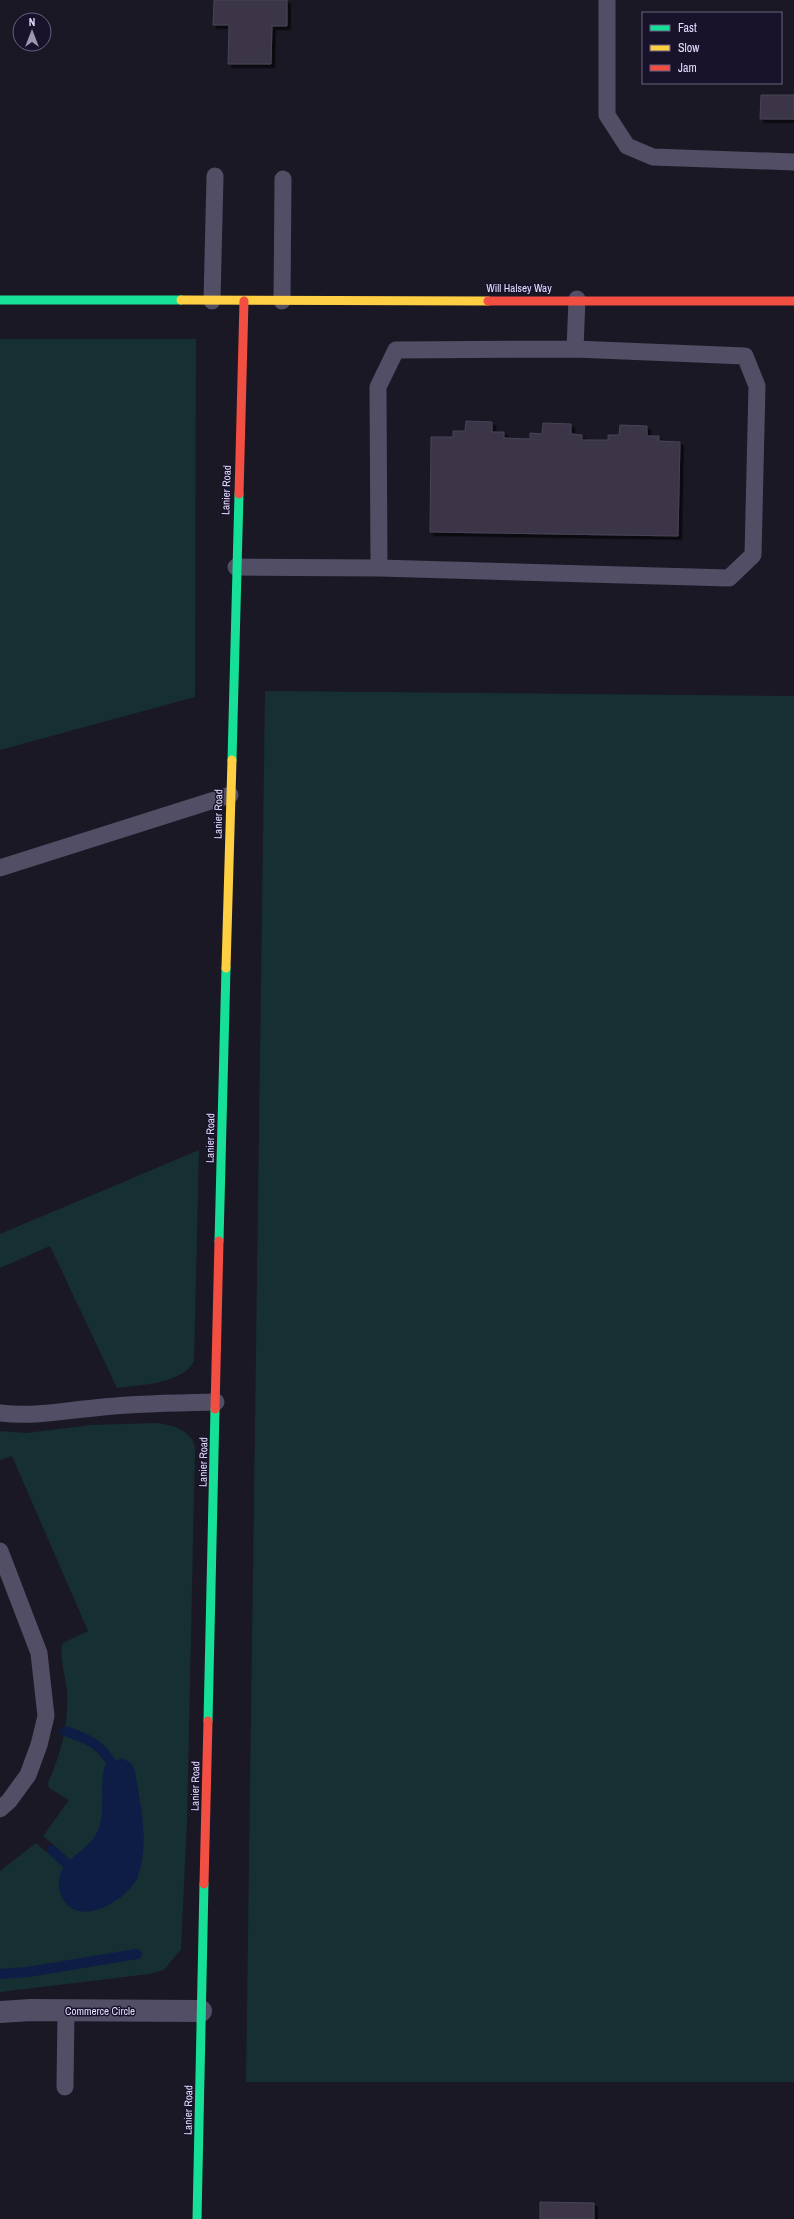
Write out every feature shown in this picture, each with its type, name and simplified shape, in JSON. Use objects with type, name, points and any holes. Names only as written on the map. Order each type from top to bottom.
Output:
[{"type":"street","name":"Will Halsey Way","points":[[244,301],[577,299],[794,301]]},
{"type":"street","points":[[0,300],[244,301]]},
{"type":"street","name":"Lanier Road","points":[[197,2219],[230,795],[244,301]]},
{"type":"street","name":"Commerce Circle","points":[[0,2012],[201,2011]]},
{"type":"lane","points":[[607,0],[607,115],[627,146],[653,157],[794,162]]},
{"type":"lane","points":[[212,301],[215,176]]},
{"type":"lane","points":[[282,301],[283,179]]},
{"type":"lane","points":[[575,349],[577,299]]},
{"type":"lane","points":[[236,566],[379,568],[729,578],[753,555],[758,386],[745,356],[575,349],[396,350],[378,387],[379,568]]},
{"type":"lane","points":[[0,868],[230,795]]},
{"type":"lane","points":[[0,1413],[24,1416],[94,1408],[166,1403],[216,1402]]},
{"type":"lane","points":[[0,1551],[39,1653],[46,1716],[41,1738],[28,1775],[9,1801],[0,1809]]},
{"type":"lane","points":[[66,2011],[66,2087]]},
{"type":"green space","points":[[0,339],[196,339],[195,697],[0,750]]},
{"type":"green space","points":[[265,691],[794,696],[794,2082],[246,2082]]},
{"type":"green space","points":[[199,1150],[194,1361],[188,1369],[171,1379],[117,1388],[50,1246],[0,1268],[0,1234]]},
{"type":"green space","points":[[157,1423],[175,1427],[186,1433],[194,1443],[195,1449],[187,1821],[181,1949],[164,1970],[149,1974],[0,1992],[0,1871],[36,1843],[49,1854],[55,1846],[43,1836],[69,1800],[49,1788],[48,1783],[57,1761],[67,1715],[67,1691],[61,1654],[63,1643],[88,1631],[12,1456],[0,1460],[0,1431],[26,1433],[91,1425]]},
{"type":"water","points":[[122,1758],[131,1763],[135,1771],[143,1823],[144,1837],[142,1863],[138,1876],[126,1893],[105,1907],[94,1911],[83,1912],[73,1909],[62,1897],[59,1885],[61,1874],[68,1862],[95,1836],[101,1819],[102,1783],[105,1765]]},
{"type":"building","points":[[214,0],[287,0],[287,26],[272,26],[271,64],[228,64],[229,25],[213,25]]},
{"type":"building","points":[[761,95],[794,95],[794,119],[760,119]]},
{"type":"building","points":[[466,421],[492,422],[492,432],[504,432],[504,438],[530,439],[530,433],[542,434],[543,423],[571,424],[571,434],[582,435],[582,440],[608,440],[608,435],[619,435],[620,425],[647,426],[647,436],[659,436],[659,441],[680,442],[678,536],[430,532],[431,437],[453,437],[453,431],[465,431]]},
{"type":"building","points":[[540,2202],[594,2203],[594,2219],[540,2219]]},
{"type":"waterway","points":[[65,1731],[85,1739],[97,1746],[111,1762]]},
{"type":"waterway","points":[[52,1850],[66,1863]]},
{"type":"waterway","points":[[0,1974],[28,1972],[137,1954]]},
{"type":"traffic: fast","points":[[0,300],[181,300]]},
{"type":"traffic: fast","points":[[232,760],[239,494]]},
{"type":"traffic: fast","points":[[219,1241],[226,968]]},
{"type":"traffic: fast","points":[[208,1721],[215,1409]]},
{"type":"traffic: fast","points":[[197,2219],[204,1884]]},
{"type":"traffic: slow","points":[[181,300],[488,301]]},
{"type":"traffic: slow","points":[[226,968],[232,760]]},
{"type":"traffic: jam","points":[[239,494],[244,301]]},
{"type":"traffic: jam","points":[[488,301],[794,301]]},
{"type":"traffic: jam","points":[[215,1409],[219,1241]]},
{"type":"traffic: jam","points":[[204,1884],[208,1721]]}]
